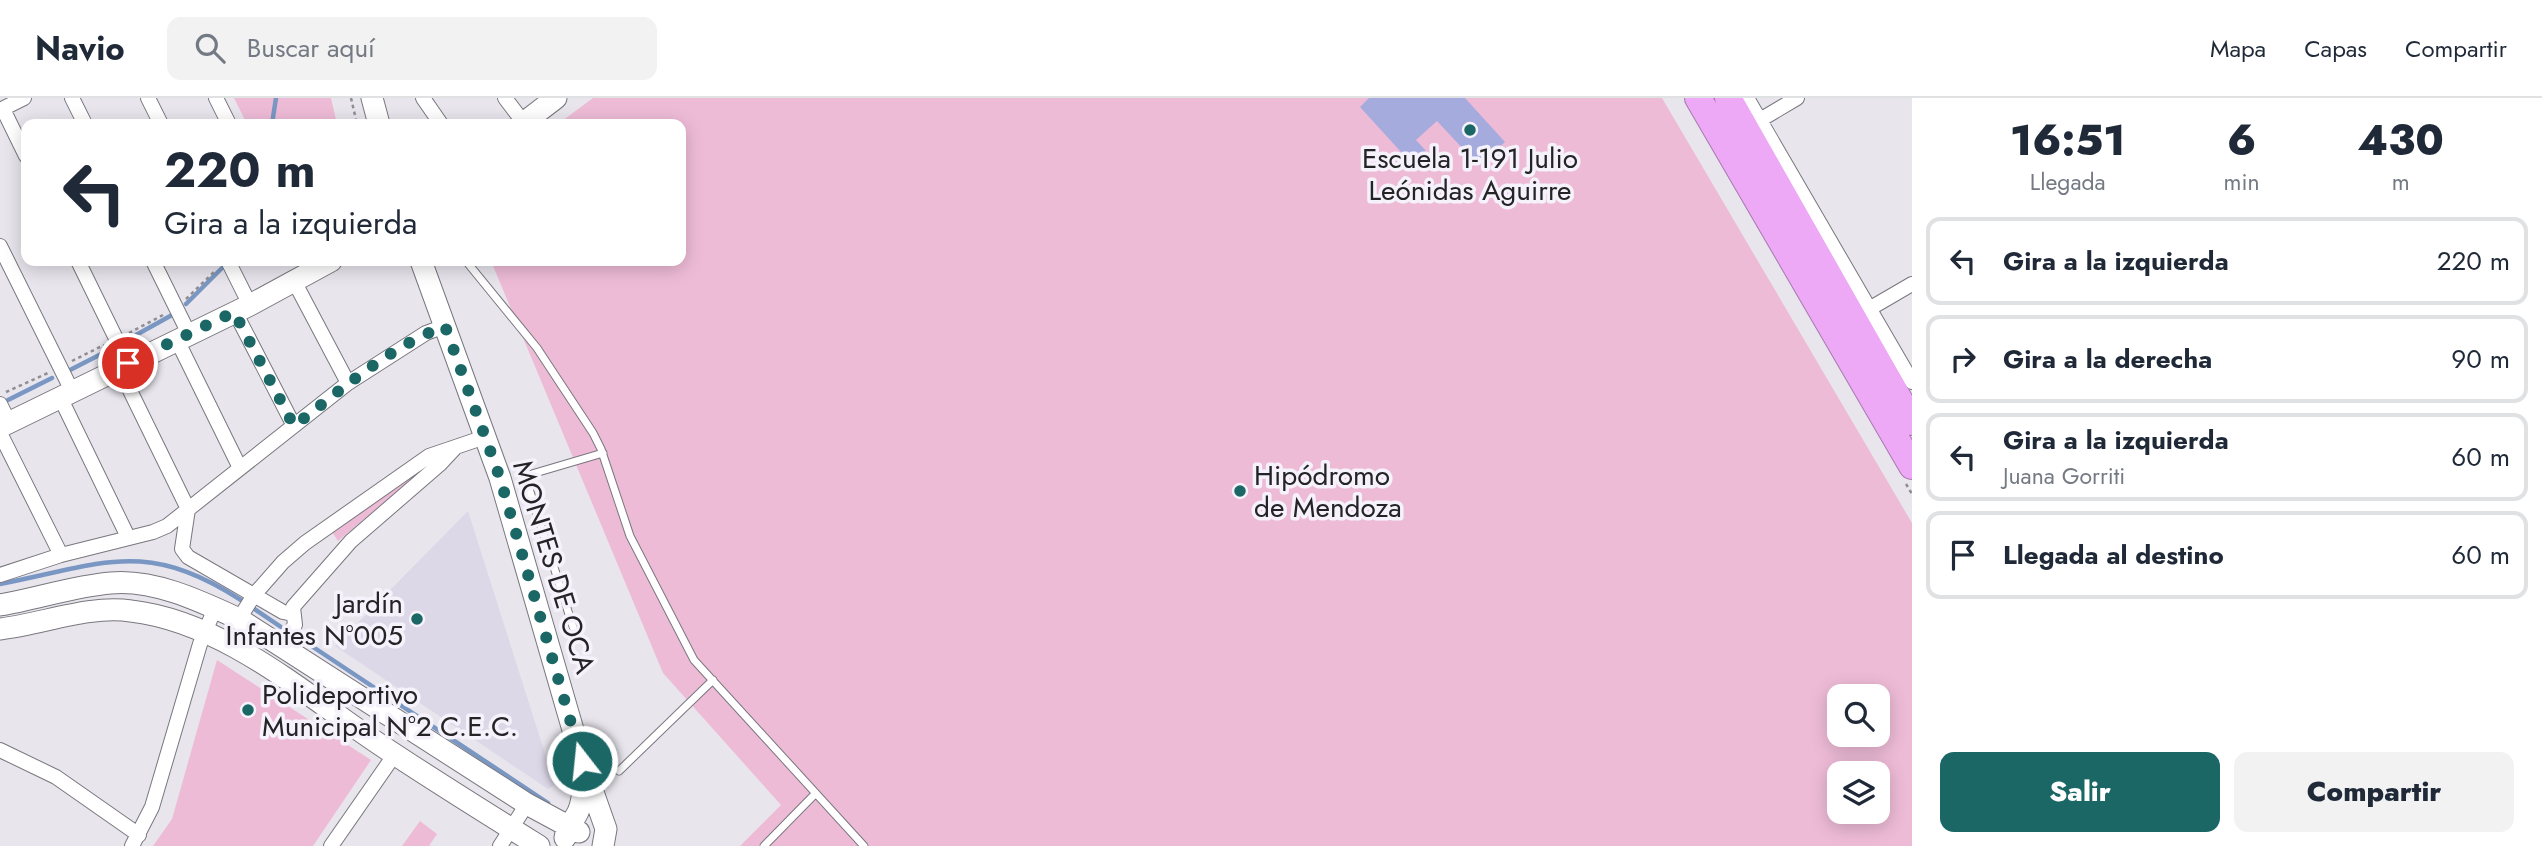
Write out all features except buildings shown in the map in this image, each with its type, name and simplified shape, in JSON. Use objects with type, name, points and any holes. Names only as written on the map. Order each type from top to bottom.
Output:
[{"type":"highway","points":[[1698,98],[1743,130],[1912,422]]},
{"type":"highway","points":[[1728,98],[1912,466]]},
{"type":"street","points":[[21,147],[1,110],[24,98]]},
{"type":"street","points":[[72,98],[82,119]]},
{"type":"street","points":[[148,98],[158,119]]},
{"type":"street","points":[[216,98],[226,119]]},
{"type":"street","points":[[372,98],[378,119]]},
{"type":"street","points":[[422,98],[437,119]]},
{"type":"street","points":[[505,98],[520,119]]},
{"type":"street","points":[[528,119],[556,98]]},
{"type":"street","points":[[1747,98],[1743,130],[1869,309],[1912,382]]},
{"type":"street","points":[[1743,130],[1797,98]]},
{"type":"street","points":[[0,246],[128,537]]},
{"type":"street","points":[[80,266],[188,509],[182,549],[188,557],[283,612],[293,614]]},
{"type":"street","points":[[155,266],[240,468]]},
{"type":"street","points":[[229,266],[242,308],[294,426]]},
{"type":"street","points":[[61,555],[2,422],[183,337],[322,266]]},
{"type":"street","name":"MONTES DE OCA","points":[[423,266],[500,478],[585,772],[606,830],[583,840],[576,817],[580,808],[585,772]]},
{"type":"street","points":[[294,281],[348,383]]},
{"type":"street","points":[[1869,309],[1912,284]]},
{"type":"street","points":[[0,575],[61,555],[160,529],[348,383],[426,333],[445,326]]},
{"type":"street","points":[[239,619],[254,595],[305,542],[429,456],[485,437]]},
{"type":"street","points":[[285,649],[286,637],[295,625],[293,607],[351,541],[440,464],[455,447]]},
{"type":"street","points":[[0,605],[113,582],[139,583],[167,590],[215,608],[239,619],[583,840]]},
{"type":"street","points":[[0,750],[56,776],[135,841],[152,807],[205,632],[215,608]]},
{"type":"street","points":[[0,629],[89,612],[129,610],[164,616],[205,632],[244,652],[394,754],[506,838],[539,846]]},
{"type":"street","points":[[331,846],[394,754]]},
{"type":"street","points":[[506,838],[527,804]]},
{"type":"lane","points":[[470,266],[537,348],[593,433],[603,453],[630,536],[694,660],[864,846]]},
{"type":"lane","points":[[573,627],[525,476],[603,453]]},
{"type":"lane","points":[[619,771],[713,680]]},
{"type":"lane","points":[[764,846],[816,794]]},
{"type":"path","points":[[351,98],[356,119]]},
{"type":"shaded area","points":[[234,98],[331,98],[336,119],[244,119]]},
{"type":"shaded area","name":"Hipódromo de Mendoza","points":[[593,98],[1662,98],[1912,523],[1912,846],[740,846],[781,805],[663,673],[493,266],[686,266],[686,119],[565,119]]},
{"type":"shaded area","points":[[423,470],[338,541],[332,532]]},
{"type":"shaded area","points":[[468,511],[555,785],[548,789],[335,646]]},
{"type":"shaded area","name":"Polideportivo Municipal N°2 C.E.C.","points":[[217,660],[371,760],[313,846],[153,846],[172,819]]},
{"type":"shaded area","points":[[420,821],[437,834],[429,846],[402,846]]},
{"type":"waterway","points":[[273,119],[276,98]]},
{"type":"waterway","points":[[186,304],[223,267]]},
{"type":"waterway","points":[[127,340],[172,315]]},
{"type":"waterway","points":[[70,370],[111,349]]},
{"type":"waterway","points":[[8,400],[52,378]]},
{"type":"waterway","points":[[0,584],[96,564],[149,562],[207,581],[241,600]]},
{"type":"waterway","points":[[250,606],[284,629]]},
{"type":"waterway","points":[[292,633],[548,803]]},
{"type":"place","name":"Escuela 1-191 Julio Leónidas Aguirre","points":[[1470,130]]},
{"type":"place","name":"Hipódromo de Mendoza","points":[[1240,491]]},
{"type":"place","name":"Jardín Infantes N°005","points":[[417,619]]},
{"type":"place","name":"Polideportivo Municipal N°2 C.E.C.","points":[[248,710]]},
{"type":"route","points":[[128,363],[234,312],[294,426],[348,383],[426,333],[445,326],[500,478],[582,761]]}]
